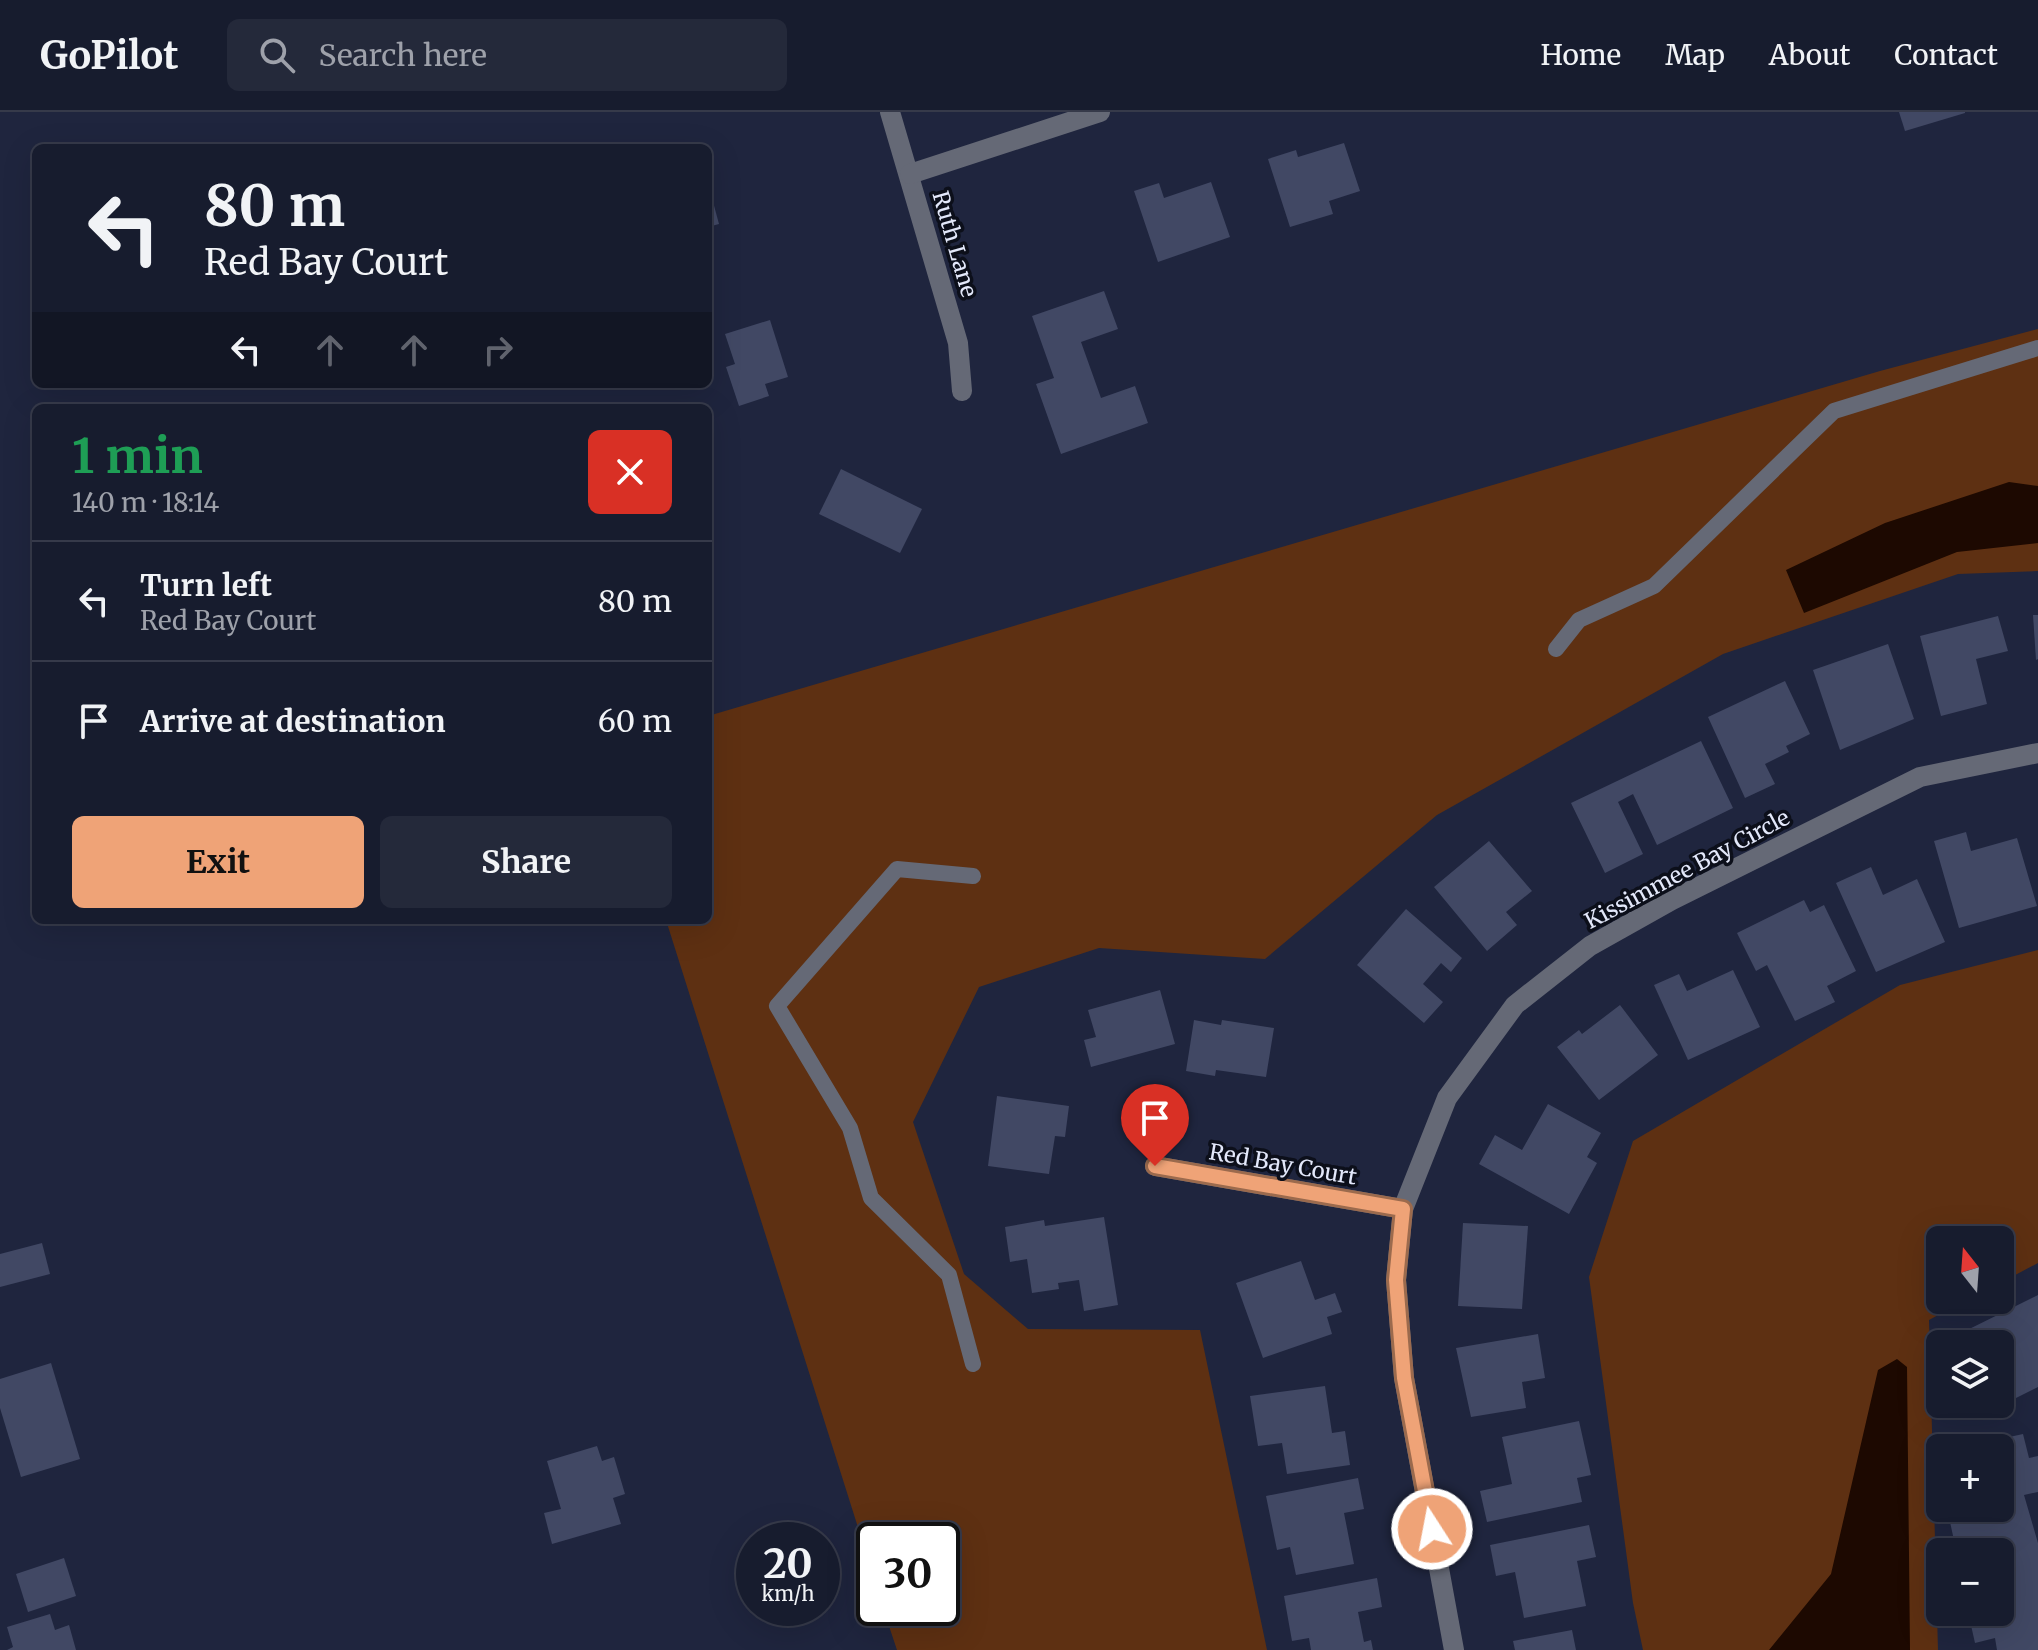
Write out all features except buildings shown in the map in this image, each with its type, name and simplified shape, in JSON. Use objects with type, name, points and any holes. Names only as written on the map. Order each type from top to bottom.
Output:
[{"type":"street","name":"Ruth Lane","points":[[890,112],[958,343],[962,391]]},
{"type":"street","points":[[910,174],[1100,112]]},
{"type":"street","name":"Kissimmee Bay Circle","points":[[1454,1650],[1404,1378],[1396,1280],[1403,1209],[1447,1098],[1515,1005],[1590,946],[1672,900],[1920,777],[2038,753]]},
{"type":"street","name":"Red Bay Court","points":[[1155,1166],[1403,1209]]},
{"type":"lane","points":[[1556,649],[1579,620],[1654,586],[1834,411],[2038,348]]},
{"type":"lane","points":[[973,876],[897,869],[777,1006],[850,1128],[871,1198],[949,1275],[973,1364]]},
{"type":"shaded area","points":[[2038,329],[2038,571],[1958,574],[1723,654],[1437,815],[1265,959],[1099,948],[979,987],[913,1122],[964,1274],[1028,1329],[1200,1330],[1267,1650],[897,1650],[889,1626],[960,1626],[960,1522],[856,1522],[667,924],[712,924],[712,715],[1880,371]]},
{"type":"shaded area","points":[[2009,482],[2038,486],[2038,543],[1957,552],[1804,613],[1786,570],[1885,523]]},
{"type":"shaded area","points":[[2038,950],[2038,1263],[2014,1276],[2014,1226],[1926,1226],[1926,1314],[1940,1314],[1929,1320],[1929,1330],[1926,1330],[1926,1418],[1932,1418],[1932,1434],[1926,1434],[1926,1522],[1935,1522],[1935,1538],[1926,1538],[1926,1626],[1937,1626],[1938,1650],[1643,1650],[1633,1603],[1589,1277],[1633,1141],[1900,985]]},
{"type":"shaded area","points":[[1897,1359],[1907,1367],[1910,1650],[1769,1650],[1831,1574],[1878,1370]]},
{"type":"route","points":[[1155,1166],[1403,1209],[1396,1280],[1404,1378],[1432,1529]]}]
